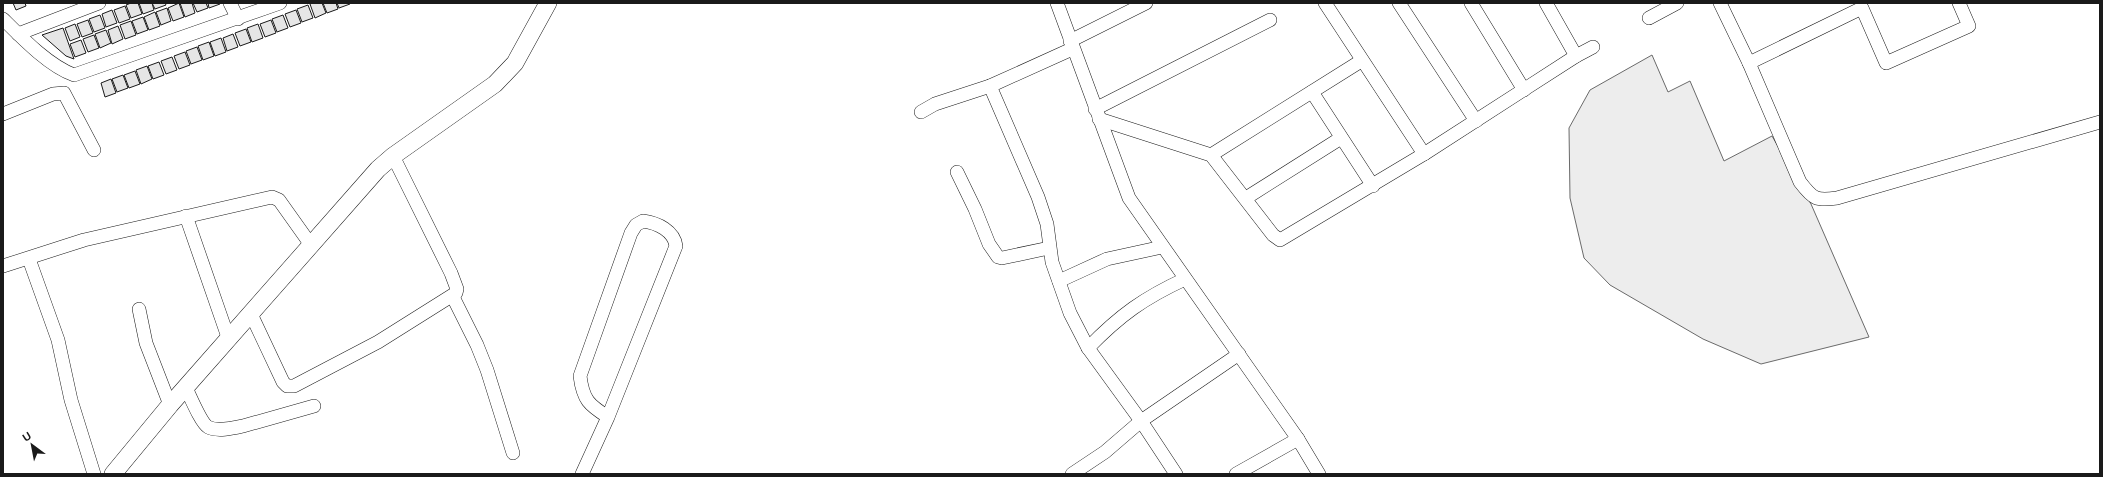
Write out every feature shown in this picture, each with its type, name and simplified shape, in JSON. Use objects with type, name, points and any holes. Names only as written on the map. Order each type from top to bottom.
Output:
[{"type":"street","points":[[18,34],[98,3]]},
{"type":"street","points":[[230,3],[238,19]]},
{"type":"street","points":[[3,18],[18,34],[62,70],[74,74],[238,19],[280,3]]},
{"type":"street","points":[[113,474],[170,405],[229,340],[378,169],[393,156],[495,84],[515,63],[548,3]]},
{"type":"street","points":[[1057,3],[1071,45],[1128,198],[1298,439],[1319,474]]},
{"type":"street","points":[[922,112],[935,104],[950,98],[990,86],[1071,45],[1146,3]]},
{"type":"street","points":[[1325,3],[1361,61],[1424,154]]},
{"type":"street","points":[[1399,3],[1476,121]]},
{"type":"street","points":[[1471,3],[1524,90]]},
{"type":"street","points":[[1546,3],[1576,56]]},
{"type":"street","points":[[1649,18],[1677,3]]},
{"type":"street","points":[[1720,3],[1749,63],[1800,182],[1809,195],[1820,201],[1837,198],[2100,122]]},
{"type":"street","points":[[1749,63],[1860,5],[1886,63],[1969,26],[1959,3]]},
{"type":"street","points":[[1097,114],[1270,20]]},
{"type":"street","points":[[1097,114],[1211,155],[1246,198],[1273,235],[1280,240],[1424,154],[1576,56],[1593,47]]},
{"type":"street","points":[[1211,155],[1361,61]]},
{"type":"street","points":[[990,86],[1038,197],[1047,224],[1049,248],[1070,313],[1088,348],[1141,421],[1176,474]]},
{"type":"street","points":[[1312,92],[1372,186]]},
{"type":"street","points":[[3,114],[53,94],[64,93],[94,150]]},
{"type":"street","points":[[1246,198],[1341,138]]},
{"type":"street","points":[[251,314],[283,382],[287,386],[294,386],[378,342],[453,297],[457,289],[451,273],[393,156]]},
{"type":"street","points":[[957,172],[975,209],[989,244],[998,257],[1002,258],[1049,248]]},
{"type":"street","points":[[3,266],[29,259],[84,240],[272,197],[279,200],[311,245]]},
{"type":"street","points":[[186,216],[229,340]]},
{"type":"street","points":[[582,474],[608,416],[676,246],[672,235],[654,222],[643,221],[636,226],[631,233],[580,376],[582,392],[586,400],[608,416]]},
{"type":"street","points":[[1059,280],[1107,259],[1162,247]]},
{"type":"street","points":[[29,259],[58,340],[71,400],[94,474]]},
{"type":"street","points":[[1088,348],[1114,322],[1137,304],[1156,292],[1185,279]]},
{"type":"street","points":[[453,297],[477,345],[487,370],[513,453]]},
{"type":"street","points":[[139,309],[146,343],[170,405]]},
{"type":"street","points":[[1072,474],[1105,452],[1141,421],[1239,354]]},
{"type":"street","points":[[186,388],[205,424],[212,428],[244,426],[314,406]]},
{"type":"street","points":[[1236,474],[1298,439]]},
{"type":"shaded area","points":[[1652,55],[1668,92],[1690,81],[1724,161],[1772,136],[1811,204],[1869,337],[1761,364],[1703,339],[1610,285],[1584,258],[1570,198],[1569,128],[1590,90]]},
{"type":"building","points":[[13,3],[25,3],[26,6],[16,10]]},
{"type":"building","points":[[138,3],[142,14],[131,18],[126,5]]},
{"type":"building","points":[[139,3],[152,3],[154,10],[143,14]]},
{"type":"building","points":[[152,3],[165,3],[166,5],[155,9]]},
{"type":"building","points":[[179,3],[184,17],[173,21],[168,8]]},
{"type":"building","points":[[180,3],[192,3],[195,13],[185,17]]},
{"type":"building","points":[[193,3],[206,3],[208,8],[197,12]]},
{"type":"building","points":[[208,3],[220,3],[220,4],[209,8]]},
{"type":"building","points":[[322,3],[326,13],[315,18],[310,4]]},
{"type":"building","points":[[323,3],[336,3],[338,9],[327,13]]},
{"type":"building","points":[[337,3],[350,3],[350,4],[339,8]]},
{"type":"building","points":[[308,5],[313,18],[302,22],[297,9]]},
{"type":"building","points":[[125,6],[130,19],[119,23],[114,10]]},
{"type":"building","points":[[167,8],[171,21],[161,25],[156,12]]},
{"type":"building","points":[[112,10],[117,23],[106,27],[102,14]]},
{"type":"building","points":[[296,10],[301,23],[290,27],[285,14]]},
{"type":"building","points":[[155,12],[160,26],[149,30],[144,17]]},
{"type":"building","points":[[100,15],[105,28],[94,32],[89,19]]},
{"type":"building","points":[[283,15],[288,28],[277,32],[272,19]]},
{"type":"building","points":[[143,17],[148,30],[137,34],[132,21]]},
{"type":"building","points":[[88,20],[93,33],[82,37],[77,24]]},
{"type":"building","points":[[271,20],[276,33],[265,37],[260,24]]},
{"type":"building","points":[[131,21],[136,35],[125,39],[120,25]]},
{"type":"building","points":[[75,24],[80,37],[70,41],[65,28]]},
{"type":"building","points":[[258,24],[263,38],[252,42],[247,28]]},
{"type":"building","points":[[118,26],[123,39],[112,44],[108,30]]},
{"type":"building","points":[[63,28],[74,59],[66,56],[42,35]]},
{"type":"building","points":[[246,29],[251,42],[240,46],[235,33]]},
{"type":"building","points":[[106,30],[111,43],[100,48],[95,34]]},
{"type":"building","points":[[233,34],[238,47],[227,51],[223,38]]},
{"type":"building","points":[[94,35],[99,48],[88,52],[83,39]]},
{"type":"building","points":[[221,38],[226,52],[215,56],[210,42]]},
{"type":"building","points":[[81,40],[86,53],[75,57],[70,44]]},
{"type":"building","points":[[209,42],[214,56],[203,60],[198,46]]},
{"type":"building","points":[[197,47],[202,60],[191,64],[186,51]]},
{"type":"building","points":[[185,52],[190,65],[179,69],[174,56]]},
{"type":"building","points":[[172,57],[177,70],[166,74],[161,61]]},
{"type":"building","points":[[159,62],[164,75],[153,79],[148,66]]},
{"type":"building","points":[[147,66],[152,79],[141,84],[136,70]]},
{"type":"building","points":[[135,71],[140,84],[129,88],[124,75]]},
{"type":"building","points":[[123,75],[128,88],[117,92],[112,79]]},
{"type":"building","points":[[111,79],[116,93],[105,97],[101,83]]}]
